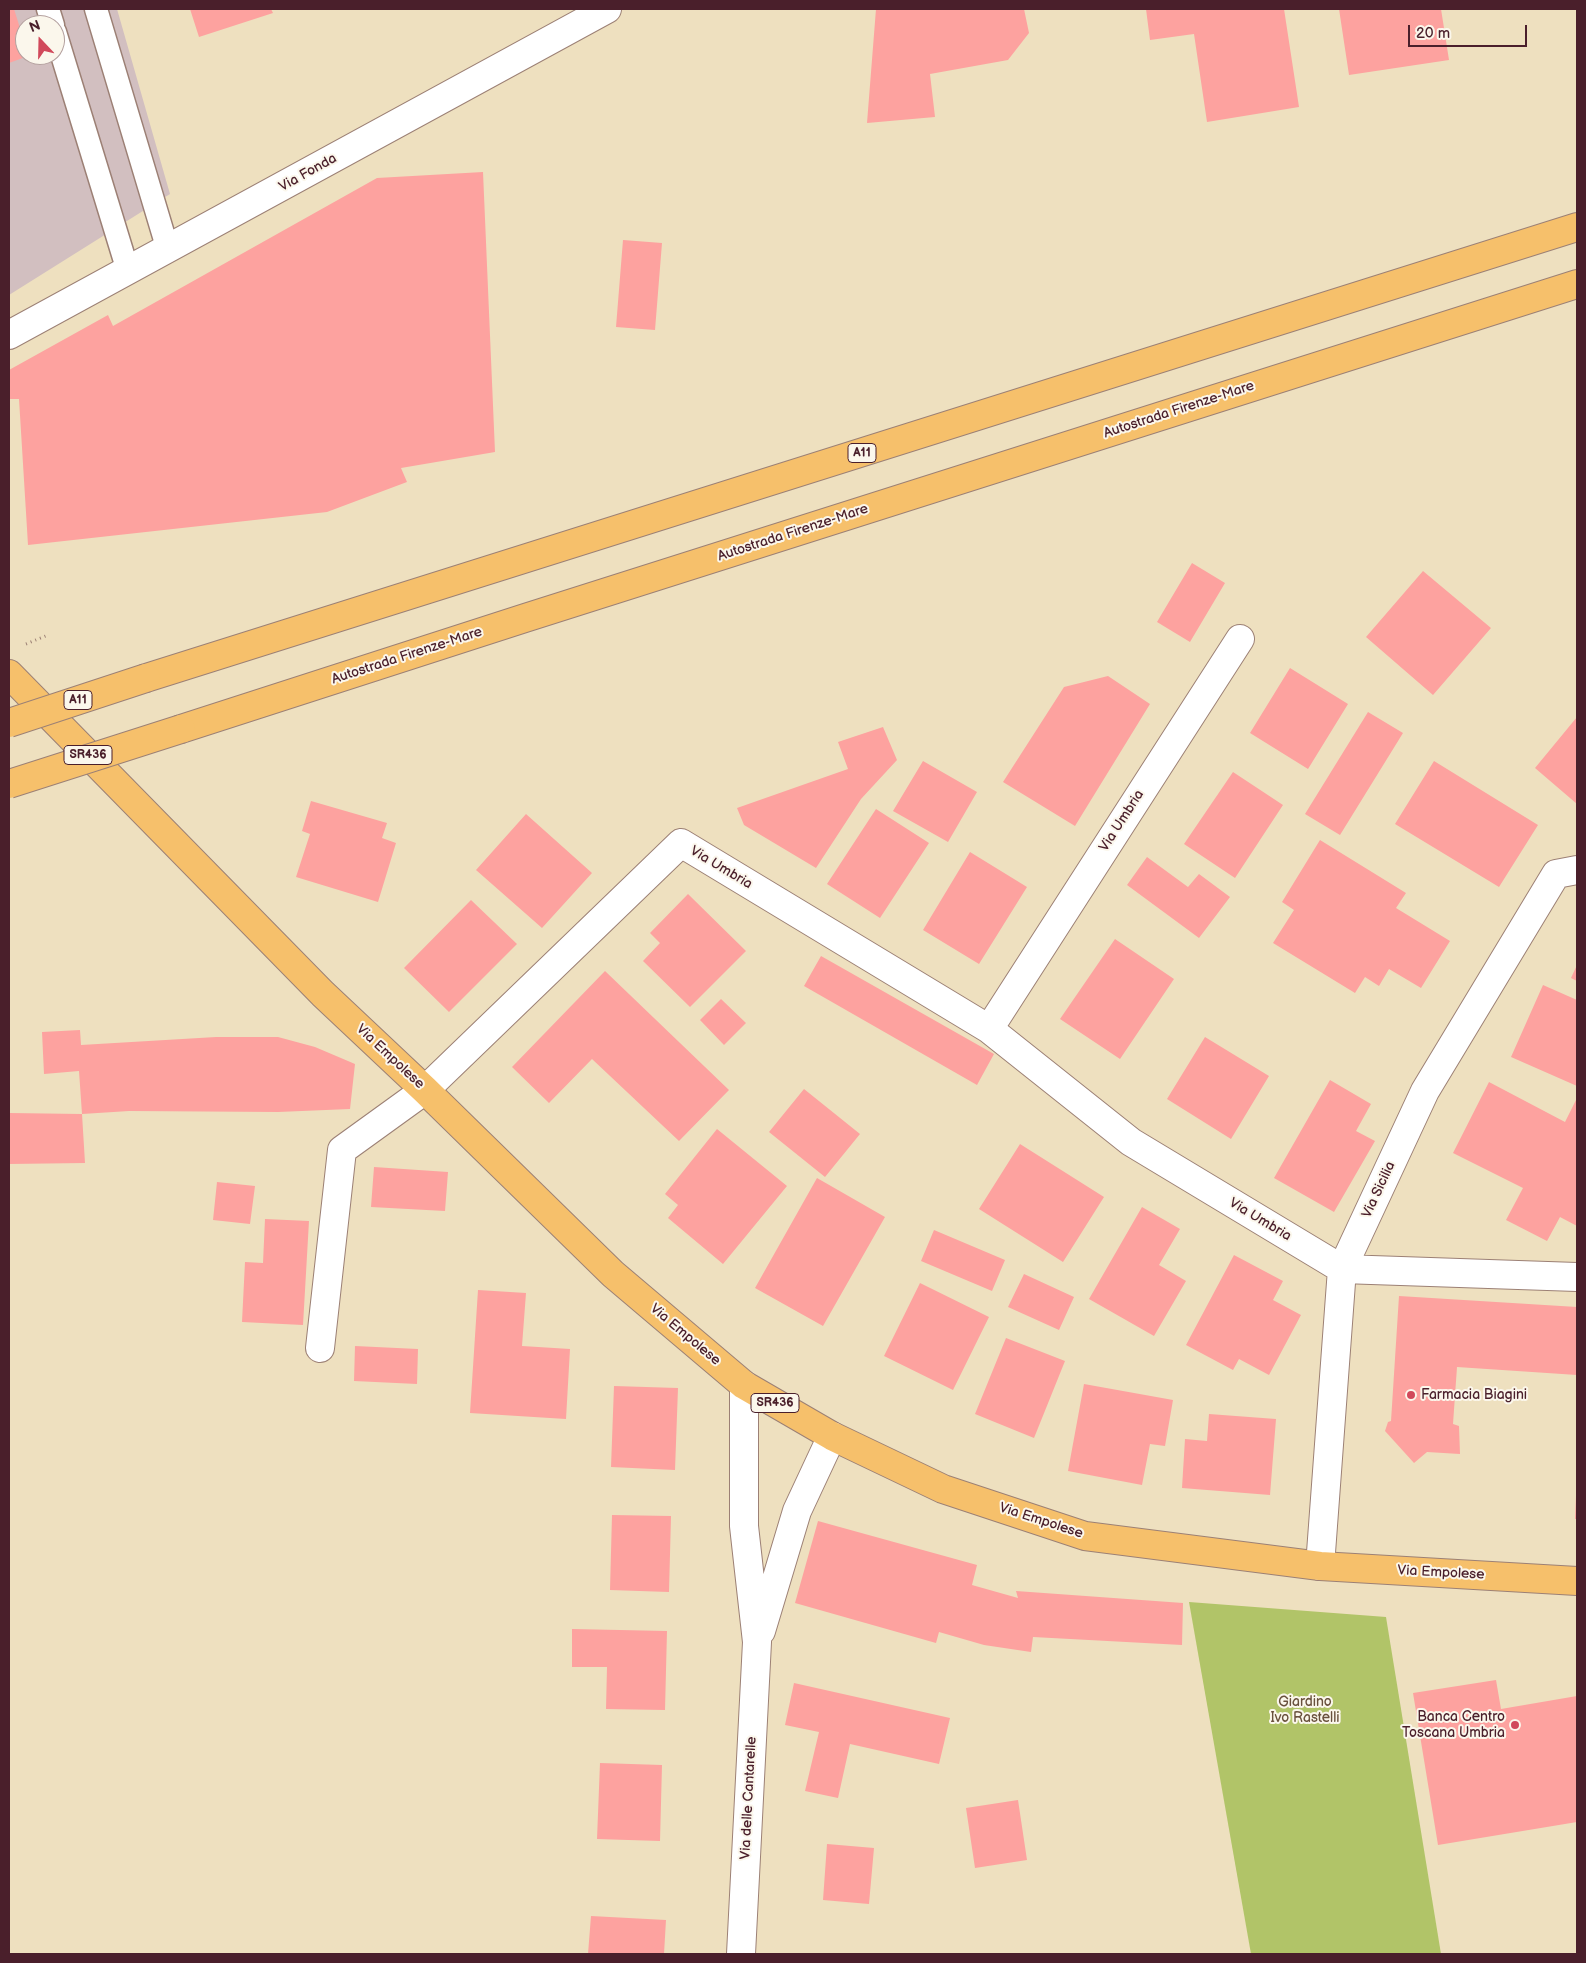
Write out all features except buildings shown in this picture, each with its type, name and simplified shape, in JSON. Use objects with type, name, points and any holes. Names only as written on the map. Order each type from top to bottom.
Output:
[{"type":"main road","name":"A11","points":[[9,723],[146,678],[1577,227]]},
{"type":"main road","name":"Autostrada Firenze-Mare","points":[[9,784],[534,615],[1577,284]]},
{"type":"main road","name":"Via Empolese","points":[[9,674],[316,987],[425,1090],[613,1274],[744,1385],[832,1436],[943,1489],[1085,1536],[1320,1566],[1577,1581]]},
{"type":"street","name":"Via Fonda","points":[[9,335],[607,9]]},
{"type":"street","name":"Via Umbria","points":[[989,1029],[1240,639]]},
{"type":"street","name":"Via Umbria","points":[[425,1090],[681,844],[989,1029],[1131,1142],[1342,1269],[1577,1276]]},
{"type":"street","name":"Via Sicilia","points":[[1320,1566],[1342,1269],[1425,1091],[1556,874],[1577,870]]},
{"type":"street","points":[[320,1348],[342,1150],[425,1090]]},
{"type":"street","points":[[744,1385],[744,1526],[758,1642]]},
{"type":"street","points":[[758,1642],[797,1511],[832,1436]]},
{"type":"street","name":"Via delle Cantarelle","points":[[741,1954],[758,1642]]},
{"type":"lane","points":[[96,9],[168,250]]},
{"type":"lane","points":[[65,65],[128,271]]},
{"type":"shaded area","points":[[9,9],[117,9],[170,194],[9,295]]},
{"type":"green space","name":"Giardino Ivo Rastelli","points":[[1189,1602],[1386,1617],[1441,1954],[1251,1954]]},
{"type":"place","name":"Farmacia Biagini","points":[[1411,1395]]},
{"type":"place","name":"Banca Centro Toscana Umbria","points":[[1515,1725]]}]
